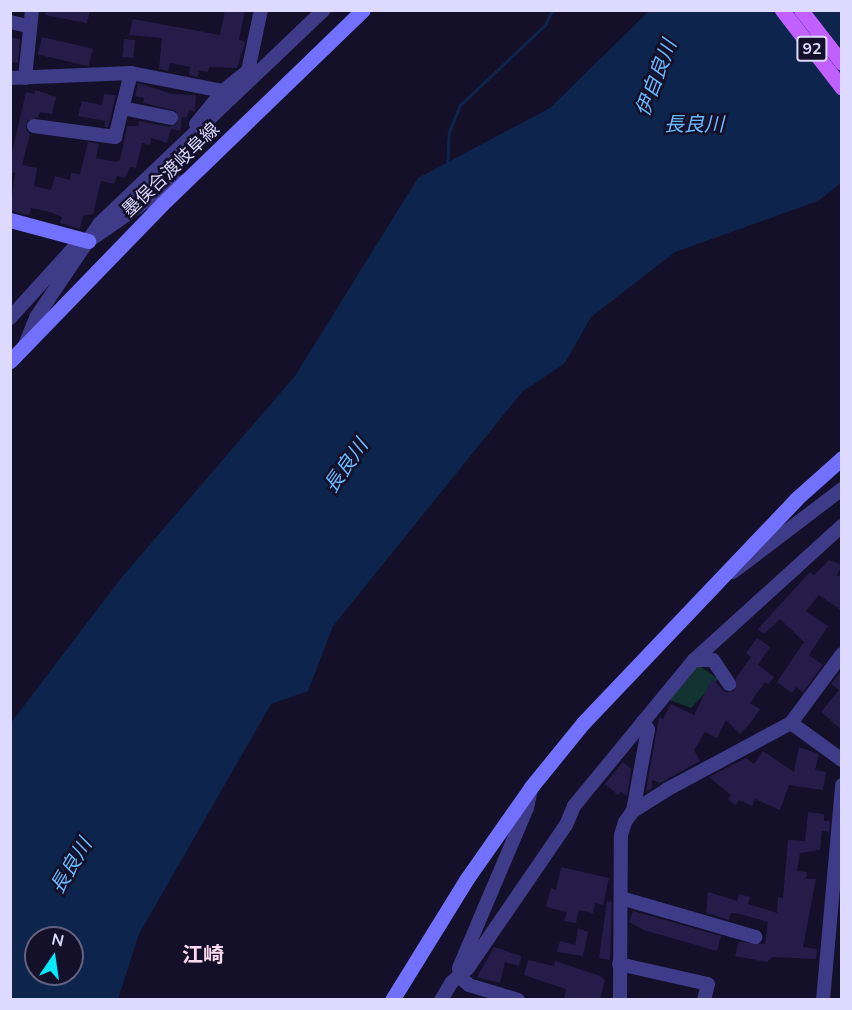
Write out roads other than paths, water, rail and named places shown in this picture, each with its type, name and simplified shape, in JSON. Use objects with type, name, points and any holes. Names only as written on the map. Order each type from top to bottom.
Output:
[{"type":"main road","name":"92","points":[[782,10],[842,88]]},
{"type":"main road","name":"92","points":[[801,10],[842,63]]},
{"type":"street","points":[[32,10],[18,78],[130,72],[223,91]]},
{"type":"street","points":[[185,145],[192,127],[223,91],[248,71],[261,10]]},
{"type":"street","points":[[11,317],[100,223],[185,145],[324,10]]},
{"type":"street","name":"墨俣合渡岐阜線","points":[[10,361],[188,180],[363,10]]},
{"type":"street","points":[[10,22],[28,26]]},
{"type":"street","points":[[34,126],[115,137],[130,72]]},
{"type":"street","points":[[122,108],[171,118]]},
{"type":"street","points":[[24,347],[37,316],[85,240],[165,188],[188,180]]},
{"type":"street","points":[[10,220],[85,240]]},
{"type":"street","points":[[392,999],[466,880],[531,787],[583,723],[700,598],[842,458]]},
{"type":"street","points":[[700,598],[842,489]]},
{"type":"street","points":[[441,999],[460,977],[566,825],[574,806],[694,660],[842,526]]},
{"type":"street","points":[[633,811],[791,723],[842,654]]},
{"type":"street","points":[[694,660],[713,660],[729,684]]},
{"type":"street","points":[[620,999],[621,835],[633,811],[648,729],[643,722]]},
{"type":"street","points":[[791,723],[842,760]]},
{"type":"street","points":[[823,999],[842,785]]},
{"type":"street","points":[[518,999],[469,985],[460,977],[459,968],[526,808],[531,787]]},
{"type":"street","points":[[621,898],[755,937]]},
{"type":"street","points":[[619,964],[708,984],[704,999]]},
{"type":"water","name":"長良川","points":[[649,11],[841,11],[841,183],[818,201],[675,252],[591,317],[565,363],[522,392],[333,626],[308,691],[271,704],[139,934],[118,999],[11,999],[10,724],[122,577],[295,376],[418,178],[550,108]]},
{"type":"waterway","points":[[447,166],[449,132],[460,105],[545,25],[552,10]]},
{"type":"district","name":"江崎","points":[[203,955]]},
{"type":"water label","name":"伊自良川","points":[[656,78]]}]
